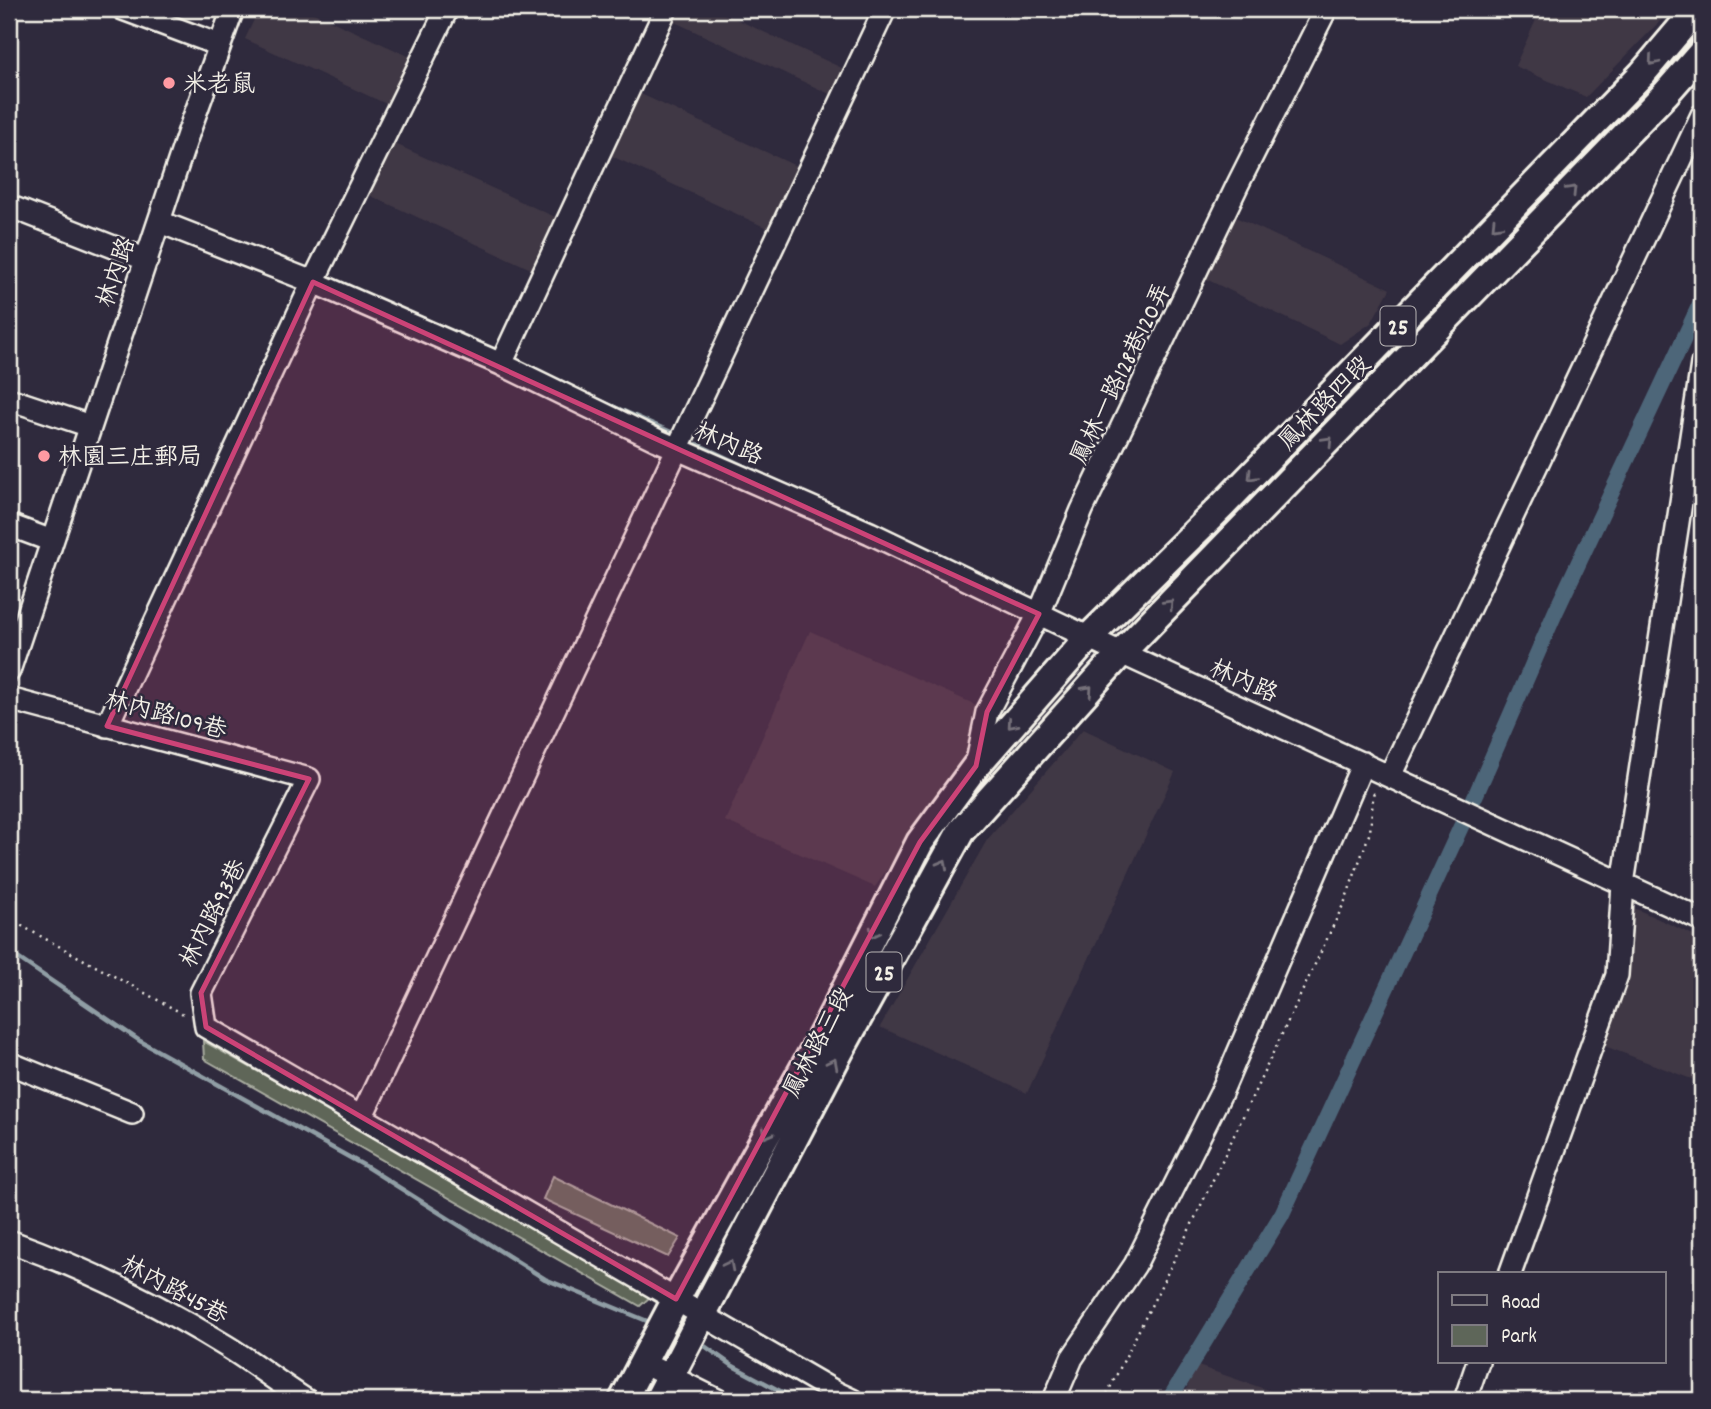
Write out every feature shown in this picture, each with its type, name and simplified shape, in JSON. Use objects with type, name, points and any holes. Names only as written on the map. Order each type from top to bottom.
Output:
[{"type":"main road","name":"鳳林路四段","points":[[1090,636],[1222,506],[1642,75],[1697,9]]},
{"type":"main road","name":"鳳林路四段","points":[[1121,653],[1647,113],[1702,52]]},
{"type":"main road","name":"鳳林路三段","points":[[623,1400],[822,1035],[920,842],[976,766],[1090,636]]},
{"type":"main road","name":"鳳林路三段","points":[[658,1400],[840,1051],[961,831],[1121,653]]},
{"type":"street","points":[[123,9],[219,45]]},
{"type":"street","points":[[160,222],[233,9]]},
{"type":"street","points":[[107,726],[313,282],[447,9]]},
{"type":"street","points":[[501,364],[666,9]]},
{"type":"street","points":[[362,1116],[885,9]]},
{"type":"street","name":"鳳林一路128巷120弄","points":[[976,766],[987,712],[1039,614],[1082,510],[1238,184],[1326,9]]},
{"type":"street","points":[[1055,1400],[1072,1358],[1135,1265],[1702,116]]},
{"type":"street","points":[[9,206],[147,260]]},
{"type":"street","name":"林內路","points":[[9,671],[18,613],[52,541],[160,222],[313,282],[501,364],[678,450],[870,533],[1121,653],[1702,920]]},
{"type":"street","points":[[1511,1272],[1617,975],[1623,884],[1702,363]]},
{"type":"street","points":[[9,399],[90,426]]},
{"type":"street","points":[[9,525],[52,541]]},
{"type":"street","name":"林內路109巷","points":[[9,699],[309,779]]},
{"type":"street","name":"林內路93巷","points":[[206,1027],[201,993],[309,779]]},
{"type":"street","points":[[206,1027],[362,1116],[700,1320],[852,1400]]},
{"type":"street","points":[[9,1063],[132,1113]]},
{"type":"street","name":"林內路45巷","points":[[9,1241],[65,1261],[137,1297],[226,1346],[306,1400]]},
{"type":"street","points":[[647,1356],[717,1400]]},
{"type":"street","points":[[1465,1400],[1477,1364]]},
{"type":"path","points":[[1104,1400],[1193,1222],[1345,901],[1370,832],[1377,770]]},
{"type":"path","points":[[9,919],[206,1027]]},
{"type":"highlighted area","points":[[313,282],[1039,614],[987,712],[976,766],[920,842],[676,1299],[206,1027],[201,993],[309,779],[107,726]]},
{"type":"shaded area","points":[[259,9],[305,9],[415,59],[393,107],[245,39]]},
{"type":"shaded area","points":[[668,9],[714,9],[844,69],[832,95],[664,17]]},
{"type":"shaded area","points":[[1541,9],[1643,9],[1663,18],[1586,97],[1515,66]]},
{"type":"shaded area","points":[[630,89],[798,167],[769,229],[601,151]]},
{"type":"shaded area","points":[[393,143],[555,217],[531,269],[369,195]]},
{"type":"shaded area","points":[[1231,215],[1390,289],[1371,323],[1340,344],[1202,277]]},
{"type":"shaded area","points":[[810,631],[994,713],[875,887],[725,821]]},
{"type":"shaded area","points":[[1083,729],[1175,772],[1027,1093],[880,1027],[987,840]]},
{"type":"shaded area","points":[[1632,907],[1702,939],[1702,1083],[1594,1042]]},
{"type":"shaded area","points":[[1195,1365],[1297,1400],[1202,1400],[1185,1394]]},
{"type":"green space","points":[[203,1041],[399,1150],[650,1297],[640,1306],[204,1059]]},
{"type":"green space","points":[[553,1176],[680,1238],[668,1257],[543,1199]]},
{"type":"waterway","points":[[1169,1400],[1282,1214],[1477,792],[1555,613],[1702,300]]},
{"type":"waterway","points":[[594,398],[671,432]]},
{"type":"waterway","points":[[697,444],[759,473]]},
{"type":"waterway","points":[[9,952],[140,1041],[365,1166],[545,1279],[652,1323]]},
{"type":"waterway","points":[[699,1342],[733,1366],[797,1400]]},
{"type":"place","name":"米老鼠","points":[[169,83]]},
{"type":"place","name":"林園三庄郵局","points":[[44,456]]}]
